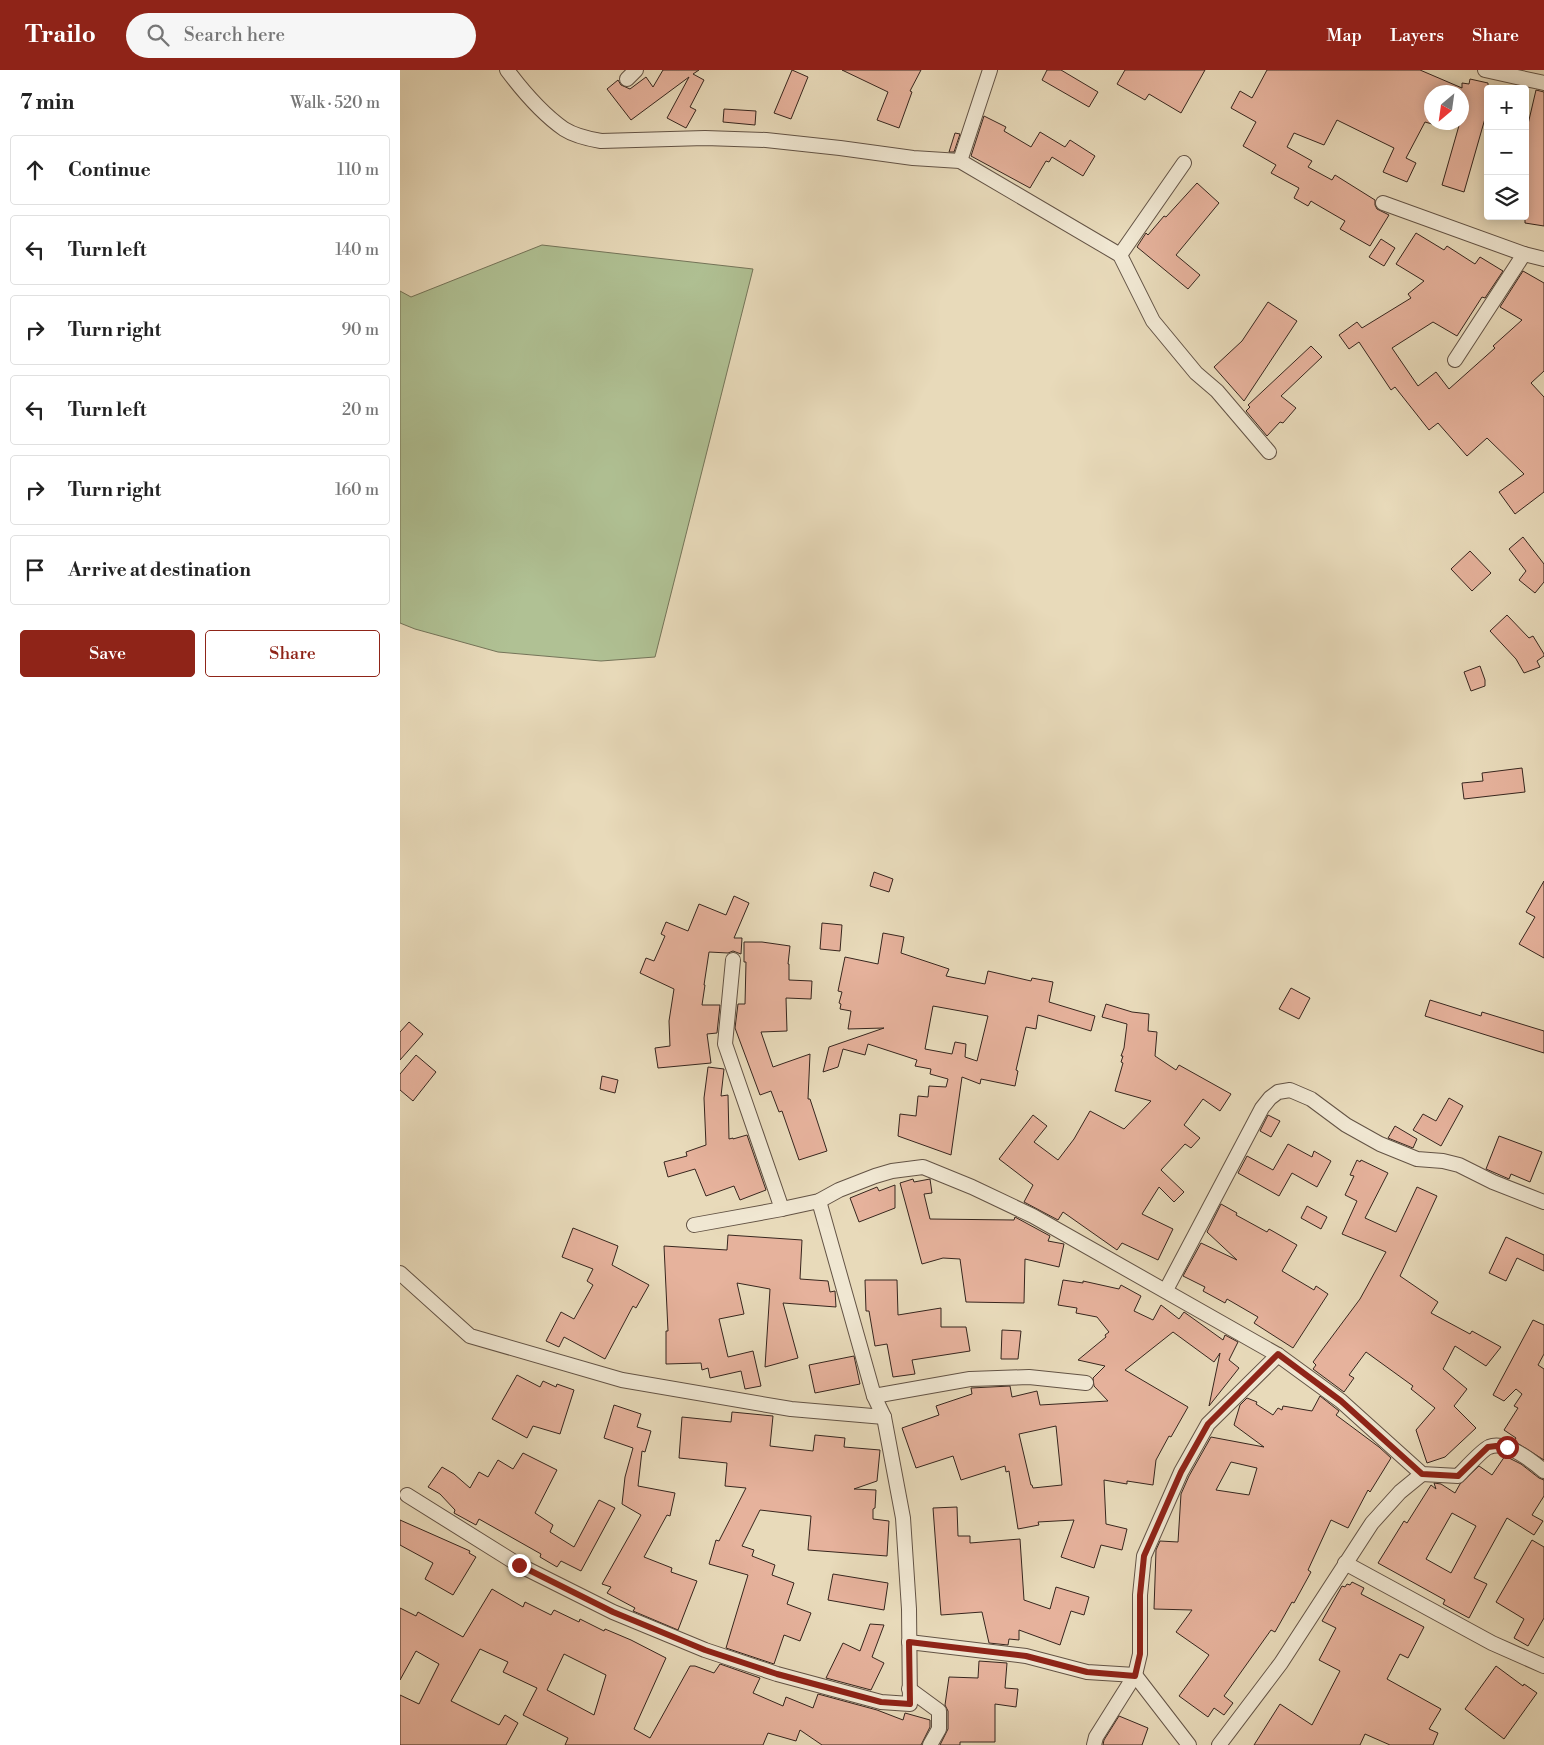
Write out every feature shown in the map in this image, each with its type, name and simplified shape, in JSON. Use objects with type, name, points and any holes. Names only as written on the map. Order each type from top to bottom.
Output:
[{"type":"street","points":[[507,70],[542,110],[565,129],[586,138],[601,141],[705,138],[766,140],[913,158],[960,161],[1120,255],[1153,321],[1196,373],[1217,391],[1268,452]]},
{"type":"street","points":[[960,161],[990,70]]},
{"type":"street","points":[[1485,70],[1544,83]]},
{"type":"street","points":[[1120,255],[1184,163]]},
{"type":"street","points":[[1383,203],[1524,254],[1544,259]]},
{"type":"street","points":[[1456,360],[1524,254]]},
{"type":"street","points":[[733,960],[725,1044],[782,1209]]},
{"type":"street","points":[[1166,1290],[1262,1108],[1278,1092],[1290,1090],[1311,1099],[1346,1125],[1380,1144],[1417,1159],[1443,1161],[1459,1166],[1544,1202]]},
{"type":"street","points":[[694,1225],[819,1201],[839,1190],[875,1176],[892,1171],[923,1167],[972,1187],[1033,1216],[1278,1354],[1341,1401],[1422,1474],[1458,1476],[1488,1447],[1496,1446],[1507,1447],[1532,1461],[1544,1471]]},
{"type":"street","points":[[407,1495],[519,1565],[613,1612],[705,1650],[777,1674],[881,1702],[910,1704],[909,1609],[903,1518],[884,1417],[874,1396],[819,1201]]},
{"type":"street","points":[[400,1273],[470,1336],[622,1380],[791,1409],[884,1417]]},
{"type":"street","points":[[1094,1745],[1096,1737],[1135,1676],[1140,1654],[1140,1595],[1144,1556],[1181,1472],[1208,1424],[1278,1354]]},
{"type":"street","points":[[874,1396],[970,1379],[1029,1377],[1086,1383]]},
{"type":"street","points":[[1219,1745],[1281,1663],[1372,1523],[1400,1492],[1422,1474]]},
{"type":"street","points":[[1346,1563],[1492,1643],[1544,1666]]},
{"type":"street","points":[[909,1642],[1026,1656],[1087,1672],[1135,1676],[1188,1745]]},
{"type":"street","points":[[909,1689],[939,1711],[939,1729],[930,1745]]},
{"type":"green space","points":[[542,245],[753,269],[655,657],[601,661],[498,652],[400,623],[400,291],[411,297]]},
{"type":"building","points":[[663,70],[699,70],[693,74],[704,80],[690,107],[696,110],[686,128],[667,118],[689,77],[631,120],[607,89],[618,80],[621,85],[630,89],[646,77],[653,87]]},
{"type":"building","points":[[792,70],[808,77],[791,119],[774,113]]},
{"type":"building","points":[[842,70],[921,70],[910,91],[912,92],[899,128],[877,120],[888,92]]},
{"type":"building","points":[[1047,70],[1061,70],[1098,92],[1089,107],[1042,80]]},
{"type":"building","points":[[1125,70],[1205,70],[1181,113],[1149,94],[1145,100],[1117,84]]},
{"type":"building","points":[[1267,70],[1420,70],[1455,85],[1424,85],[1424,124],[1406,158],[1416,163],[1407,182],[1383,172],[1394,148],[1337,120],[1324,145],[1294,133],[1287,147],[1312,161],[1308,167],[1332,180],[1335,175],[1375,200],[1377,209],[1389,215],[1370,246],[1340,229],[1345,221],[1311,201],[1308,206],[1294,198],[1299,188],[1271,173],[1276,165],[1243,146],[1256,122],[1231,108],[1240,91],[1252,98]]},
{"type":"building","points":[[1470,79],[1488,83],[1488,85],[1484,85],[1484,122],[1464,192],[1442,185],[1458,130],[1469,130],[1469,85],[1462,85],[1462,83],[1469,84]]},
{"type":"building","points":[[1536,90],[1544,92],[1544,226],[1525,223],[1525,220],[1529,220],[1529,120]]},
{"type":"building","points":[[724,109],[756,111],[755,125],[723,122]]},
{"type":"building","points":[[984,116],[1006,127],[1004,131],[1031,147],[1040,132],[1065,147],[1070,140],[1095,156],[1083,176],[1052,157],[1049,162],[1046,161],[1030,188],[971,156]]},
{"type":"building","points":[[955,133],[960,134],[954,152],[949,152]]},
{"type":"building","points":[[1197,183],[1219,203],[1176,255],[1200,275],[1188,289],[1137,247],[1146,233],[1148,235]]},
{"type":"building","points":[[1416,233],[1444,250],[1447,246],[1475,264],[1480,257],[1503,271],[1485,298],[1482,297],[1457,336],[1433,322],[1392,348],[1418,386],[1436,372],[1449,389],[1495,348],[1493,346],[1522,320],[1500,307],[1523,271],[1544,283],[1544,371],[1531,383],[1544,397],[1544,492],[1515,514],[1499,492],[1524,474],[1487,438],[1467,456],[1438,423],[1429,430],[1395,387],[1391,390],[1359,342],[1349,349],[1339,335],[1357,322],[1362,328],[1411,298],[1408,294],[1424,281],[1396,264]]},
{"type":"building","points":[[1381,239],[1395,248],[1384,266],[1369,257]]},
{"type":"building","points":[[1268,302],[1297,321],[1244,401],[1214,367],[1242,341]]},
{"type":"building","points":[[1311,346],[1322,357],[1281,396],[1296,408],[1283,423],[1280,422],[1267,436],[1246,411],[1250,407],[1248,405]]},
{"type":"building","points":[[1523,537],[1544,564],[1544,582],[1535,593],[1519,580],[1526,571],[1509,549]]},
{"type":"building","points":[[1470,551],[1491,573],[1472,591],[1451,569]]},
{"type":"building","points":[[1507,615],[1529,638],[1533,636],[1544,654],[1537,661],[1540,667],[1524,673],[1516,659],[1490,631]]},
{"type":"building","points":[[1480,666],[1485,686],[1471,691],[1464,672]]},
{"type":"building","points":[[1522,768],[1525,792],[1464,799],[1462,783],[1483,781],[1482,773]]},
{"type":"building","points":[[874,872],[893,879],[889,892],[870,886]]},
{"type":"building","points":[[1544,881],[1544,958],[1519,944],[1535,917],[1526,912]]},
{"type":"building","points":[[734,896],[749,903],[734,938],[742,938],[741,954],[733,951],[728,953],[709,952],[704,985],[702,1005],[720,1005],[717,1033],[707,1034],[711,1063],[658,1068],[655,1048],[670,1046],[669,1021],[674,989],[640,973],[646,958],[654,961],[665,936],[661,934],[666,922],[688,931],[699,904],[726,915]]},
{"type":"building","points":[[822,923],[842,925],[840,951],[820,949]]},
{"type":"building","points":[[883,933],[904,937],[901,953],[949,969],[946,976],[985,984],[988,971],[1031,981],[1032,978],[1053,982],[1049,1002],[1095,1016],[1091,1031],[1038,1015],[1036,1029],[1026,1027],[1016,1070],[1018,1071],[1015,1086],[981,1079],[980,1084],[962,1077],[951,1155],[898,1136],[900,1114],[916,1116],[918,1096],[928,1097],[929,1086],[946,1087],[948,1079],[930,1074],[931,1069],[915,1066],[917,1060],[868,1044],[865,1055],[843,1049],[838,1067],[823,1072],[829,1047],[884,1028],[848,1029],[851,1011],[840,1009],[841,1004],[839,1003],[842,992],[838,991],[845,957],[878,964]],"holes":[[[933,1006],[988,1016],[977,1061],[965,1057],[966,1044],[955,1042],[952,1054],[925,1049]]]},
{"type":"building","points":[[744,942],[762,942],[790,946],[789,980],[812,981],[811,999],[786,998],[787,1031],[761,1032],[773,1067],[810,1054],[808,1099],[810,1099],[827,1151],[799,1160],[782,1111],[779,1112],[771,1091],[760,1095],[735,1028],[738,1004],[745,1004],[746,962],[744,962]]},
{"type":"building","points":[[1291,988],[1310,998],[1299,1019],[1279,1009]]},
{"type":"building","points":[[1430,1000],[1481,1016],[1482,1012],[1544,1031],[1544,1053],[1425,1016]]},
{"type":"building","points":[[1106,1004],[1132,1012],[1149,1014],[1148,1031],[1157,1032],[1155,1056],[1176,1070],[1179,1065],[1231,1094],[1220,1111],[1203,1099],[1184,1125],[1200,1138],[1191,1148],[1185,1144],[1161,1170],[1184,1192],[1174,1202],[1159,1187],[1142,1214],[1173,1229],[1158,1260],[1122,1243],[1117,1250],[1063,1212],[1058,1220],[1024,1202],[1033,1185],[999,1159],[1033,1115],[1047,1126],[1034,1142],[1058,1160],[1074,1139],[1090,1111],[1124,1129],[1151,1101],[1115,1091],[1123,1063],[1121,1062],[1123,1056],[1121,1056],[1127,1024],[1102,1017]]},
{"type":"building","points":[[409,1022],[423,1034],[400,1060],[400,1032]]},
{"type":"building","points":[[416,1055],[436,1072],[413,1101],[400,1090],[400,1074]]},
{"type":"building","points":[[708,1067],[724,1069],[721,1096],[728,1095],[729,1139],[747,1135],[766,1190],[740,1200],[734,1186],[706,1196],[695,1169],[668,1177],[664,1162],[687,1156],[686,1152],[706,1145],[704,1098]]},
{"type":"building","points":[[602,1076],[618,1080],[615,1093],[600,1089]]},
{"type":"building","points":[[1449,1098],[1463,1106],[1441,1146],[1413,1130],[1423,1114],[1436,1121]]},
{"type":"building","points":[[1268,1115],[1280,1121],[1271,1137],[1260,1131]]},
{"type":"building","points":[[1395,1126],[1417,1139],[1413,1148],[1388,1138]]},
{"type":"building","points":[[1499,1136],[1542,1152],[1530,1182],[1511,1174],[1509,1179],[1486,1169]]},
{"type":"building","points":[[1288,1144],[1312,1157],[1314,1151],[1331,1161],[1317,1187],[1292,1173],[1279,1196],[1238,1173],[1247,1156],[1273,1170]]},
{"type":"building","points":[[1357,1160],[1360,1162],[1361,1160],[1388,1173],[1365,1218],[1396,1232],[1417,1187],[1437,1196],[1400,1276],[1438,1302],[1431,1313],[1470,1334],[1472,1331],[1501,1347],[1486,1366],[1455,1346],[1443,1369],[1467,1389],[1454,1406],[1476,1428],[1445,1457],[1427,1463],[1416,1430],[1435,1408],[1411,1389],[1413,1386],[1366,1352],[1349,1375],[1354,1378],[1344,1392],[1313,1369],[1316,1365],[1313,1362],[1360,1299],[1386,1252],[1342,1234],[1357,1201],[1345,1195],[1354,1176],[1350,1175]]},
{"type":"building","points":[[913,1179],[914,1182],[930,1179],[932,1193],[924,1194],[930,1219],[1014,1220],[1015,1217],[1050,1236],[1048,1241],[1064,1244],[1059,1267],[1025,1259],[1024,1303],[966,1302],[960,1259],[943,1258],[922,1264],[900,1183]]},
{"type":"building","points":[[895,1185],[895,1208],[859,1222],[850,1198],[877,1187],[879,1191]]},
{"type":"building","points":[[1221,1204],[1237,1213],[1236,1215],[1267,1232],[1269,1229],[1297,1245],[1282,1271],[1314,1290],[1316,1286],[1328,1294],[1293,1348],[1254,1323],[1258,1317],[1227,1299],[1225,1303],[1203,1291],[1205,1287],[1183,1276],[1201,1243],[1237,1260],[1207,1232]]},
{"type":"building","points":[[1307,1206],[1327,1217],[1321,1229],[1301,1218]]},
{"type":"building","points":[[573,1228],[618,1246],[612,1265],[649,1285],[636,1308],[633,1306],[605,1359],[564,1337],[559,1347],[546,1341],[561,1312],[574,1319],[593,1285],[587,1281],[593,1269],[562,1257]]},
{"type":"building","points":[[728,1235],[802,1240],[800,1279],[828,1281],[830,1292],[835,1291],[836,1307],[783,1303],[798,1358],[765,1367],[770,1289],[737,1283],[744,1314],[719,1319],[728,1357],[753,1351],[761,1386],[745,1389],[741,1371],[710,1378],[708,1368],[702,1370],[701,1363],[666,1364],[666,1331],[668,1331],[664,1246],[727,1250]]},
{"type":"building","points":[[1506,1237],[1544,1255],[1544,1271],[1517,1258],[1506,1281],[1489,1273]]},
{"type":"building","points":[[865,1280],[897,1280],[898,1315],[941,1308],[941,1327],[966,1327],[970,1351],[912,1360],[915,1374],[893,1377],[887,1344],[875,1346],[869,1311],[866,1311]]},
{"type":"building","points":[[1063,1280],[1083,1283],[1083,1281],[1119,1289],[1121,1285],[1141,1296],[1134,1311],[1153,1320],[1161,1305],[1179,1319],[1184,1312],[1223,1340],[1225,1335],[1238,1342],[1229,1360],[1239,1368],[1209,1406],[1220,1353],[1214,1362],[1173,1332],[1125,1370],[1188,1407],[1156,1460],[1153,1485],[1127,1481],[1127,1484],[1104,1480],[1106,1524],[1127,1529],[1122,1550],[1101,1545],[1094,1568],[1061,1557],[1074,1520],[1038,1522],[1039,1525],[1018,1529],[1009,1471],[1006,1472],[1005,1466],[961,1480],[953,1456],[916,1468],[902,1428],[939,1415],[936,1406],[972,1394],[971,1388],[1010,1386],[1012,1397],[1037,1391],[1040,1405],[1108,1401],[1094,1386],[1093,1378],[1105,1366],[1078,1360],[1106,1337],[1105,1335],[1109,1332],[1097,1317],[1076,1313],[1077,1308],[1058,1305]],"holes":[[[1056,1426],[1062,1485],[1033,1488],[1019,1434]]]},
{"type":"building","points":[[1533,1320],[1544,1325],[1544,1354],[1538,1365],[1544,1369],[1544,1460],[1514,1441],[1516,1438],[1504,1430],[1518,1408],[1514,1406],[1522,1394],[1516,1389],[1504,1401],[1493,1395]]},
{"type":"building","points":[[1002,1330],[1021,1331],[1018,1359],[1001,1359]]},
{"type":"building","points":[[854,1356],[860,1384],[815,1393],[809,1365]]},
{"type":"building","points":[[517,1375],[540,1387],[543,1381],[556,1387],[557,1384],[574,1390],[560,1434],[533,1426],[527,1438],[492,1419]]},
{"type":"building","points":[[1320,1396],[1339,1411],[1336,1415],[1391,1458],[1370,1492],[1368,1490],[1348,1528],[1331,1520],[1308,1570],[1311,1572],[1294,1603],[1292,1602],[1275,1632],[1271,1630],[1224,1696],[1233,1703],[1224,1715],[1214,1708],[1208,1717],[1179,1696],[1209,1655],[1176,1632],[1192,1610],[1154,1609],[1156,1550],[1160,1541],[1178,1542],[1181,1494],[1211,1437],[1264,1447],[1234,1425],[1240,1405],[1247,1398],[1257,1402],[1256,1404],[1273,1415],[1278,1408],[1282,1410],[1283,1406],[1312,1411]],"holes":[[[1231,1462],[1257,1468],[1249,1495],[1216,1490]]]},
{"type":"building","points":[[614,1405],[641,1414],[637,1427],[651,1431],[645,1452],[642,1451],[638,1486],[675,1493],[670,1516],[667,1515],[644,1557],[672,1568],[671,1572],[697,1581],[678,1630],[633,1611],[635,1608],[607,1593],[611,1587],[602,1584],[641,1515],[622,1504],[625,1477],[633,1448],[604,1438]]},
{"type":"building","points":[[732,1412],[773,1416],[770,1446],[813,1451],[815,1435],[845,1438],[844,1447],[880,1450],[877,1481],[854,1489],[876,1490],[873,1519],[889,1521],[887,1556],[808,1550],[811,1516],[760,1510],[742,1546],[754,1550],[752,1556],[775,1565],[772,1575],[794,1583],[787,1604],[811,1613],[800,1641],[784,1635],[774,1664],[726,1648],[748,1575],[709,1564],[716,1540],[719,1541],[746,1488],[725,1486],[727,1463],[679,1458],[682,1417],[731,1422]]},
{"type":"building","points":[[523,1453],[557,1470],[535,1513],[553,1525],[550,1532],[574,1547],[599,1500],[615,1508],[581,1571],[561,1561],[557,1567],[540,1557],[541,1554],[479,1519],[476,1525],[454,1513],[455,1510],[440,1494],[428,1487],[442,1467],[454,1474],[470,1488],[479,1472],[488,1477],[498,1460],[513,1469]]},
{"type":"building","points":[[1505,1456],[1521,1464],[1544,1480],[1544,1496],[1532,1515],[1543,1521],[1534,1535],[1507,1518],[1474,1578],[1487,1584],[1469,1618],[1443,1604],[1445,1600],[1378,1563],[1404,1521],[1407,1523],[1431,1485],[1436,1489],[1434,1483],[1441,1484],[1455,1493],[1460,1484],[1479,1466],[1492,1475]],"holes":[[[1452,1513],[1476,1526],[1451,1573],[1426,1559]]]},
{"type":"building","points":[[957,1507],[958,1536],[970,1536],[970,1543],[1020,1539],[1024,1600],[1050,1609],[1056,1587],[1089,1597],[1084,1615],[1071,1611],[1060,1645],[1019,1630],[1019,1640],[1009,1639],[1008,1645],[989,1643],[982,1612],[941,1615],[933,1508]]},
{"type":"building","points":[[400,1520],[470,1551],[469,1553],[476,1557],[453,1595],[425,1579],[433,1563],[400,1545]]},
{"type":"building","points":[[1532,1540],[1544,1547],[1544,1618],[1528,1646],[1514,1638],[1524,1619],[1496,1602]]},
{"type":"building","points":[[833,1574],[888,1583],[884,1610],[828,1600]]},
{"type":"building","points":[[1352,1582],[1364,1588],[1361,1594],[1424,1627],[1408,1658],[1400,1654],[1387,1679],[1441,1709],[1429,1729],[1438,1733],[1433,1745],[1390,1745],[1365,1734],[1360,1745],[1254,1745],[1280,1704],[1312,1725],[1340,1671],[1319,1660],[1336,1628],[1322,1621],[1342,1586],[1350,1585]]},
{"type":"building","points":[[492,1589],[523,1607],[525,1602],[551,1615],[554,1610],[579,1622],[580,1619],[604,1631],[605,1629],[631,1640],[666,1658],[634,1729],[650,1738],[690,1666],[714,1673],[720,1664],[760,1678],[753,1693],[783,1706],[786,1697],[813,1708],[818,1694],[877,1710],[903,1720],[905,1713],[930,1720],[930,1727],[921,1745],[822,1745],[800,1730],[796,1741],[768,1733],[763,1745],[565,1745],[568,1738],[523,1715],[537,1688],[503,1672],[508,1662],[480,1649],[451,1701],[499,1725],[505,1715],[518,1723],[506,1745],[400,1745],[400,1695],[419,1704],[439,1664],[416,1651],[400,1680],[400,1608],[416,1616],[418,1612],[463,1637]],"holes":[[[564,1654],[606,1675],[594,1715],[547,1690]]]},
{"type":"building","points":[[870,1624],[884,1625],[872,1657],[884,1663],[871,1690],[826,1678],[843,1643],[860,1651]]},
{"type":"building","points":[[979,1661],[1007,1663],[1005,1688],[1018,1689],[1016,1707],[995,1704],[995,1742],[960,1742],[960,1745],[940,1745],[948,1729],[948,1711],[945,1705],[949,1677],[978,1678]]},
{"type":"building","points":[[1496,1666],[1523,1686],[1524,1684],[1537,1693],[1504,1739],[1465,1709]]},
{"type":"building","points":[[1119,1716],[1148,1728],[1142,1745],[1103,1745],[1104,1740]]},
{"type":"route","points":[[519,1565],[613,1612],[705,1650],[777,1674],[881,1702],[910,1704],[909,1642],[1026,1656],[1087,1672],[1135,1676],[1140,1654],[1140,1595],[1144,1556],[1181,1472],[1208,1424],[1278,1354],[1341,1401],[1422,1474],[1458,1476],[1488,1447],[1507,1447]]}]
